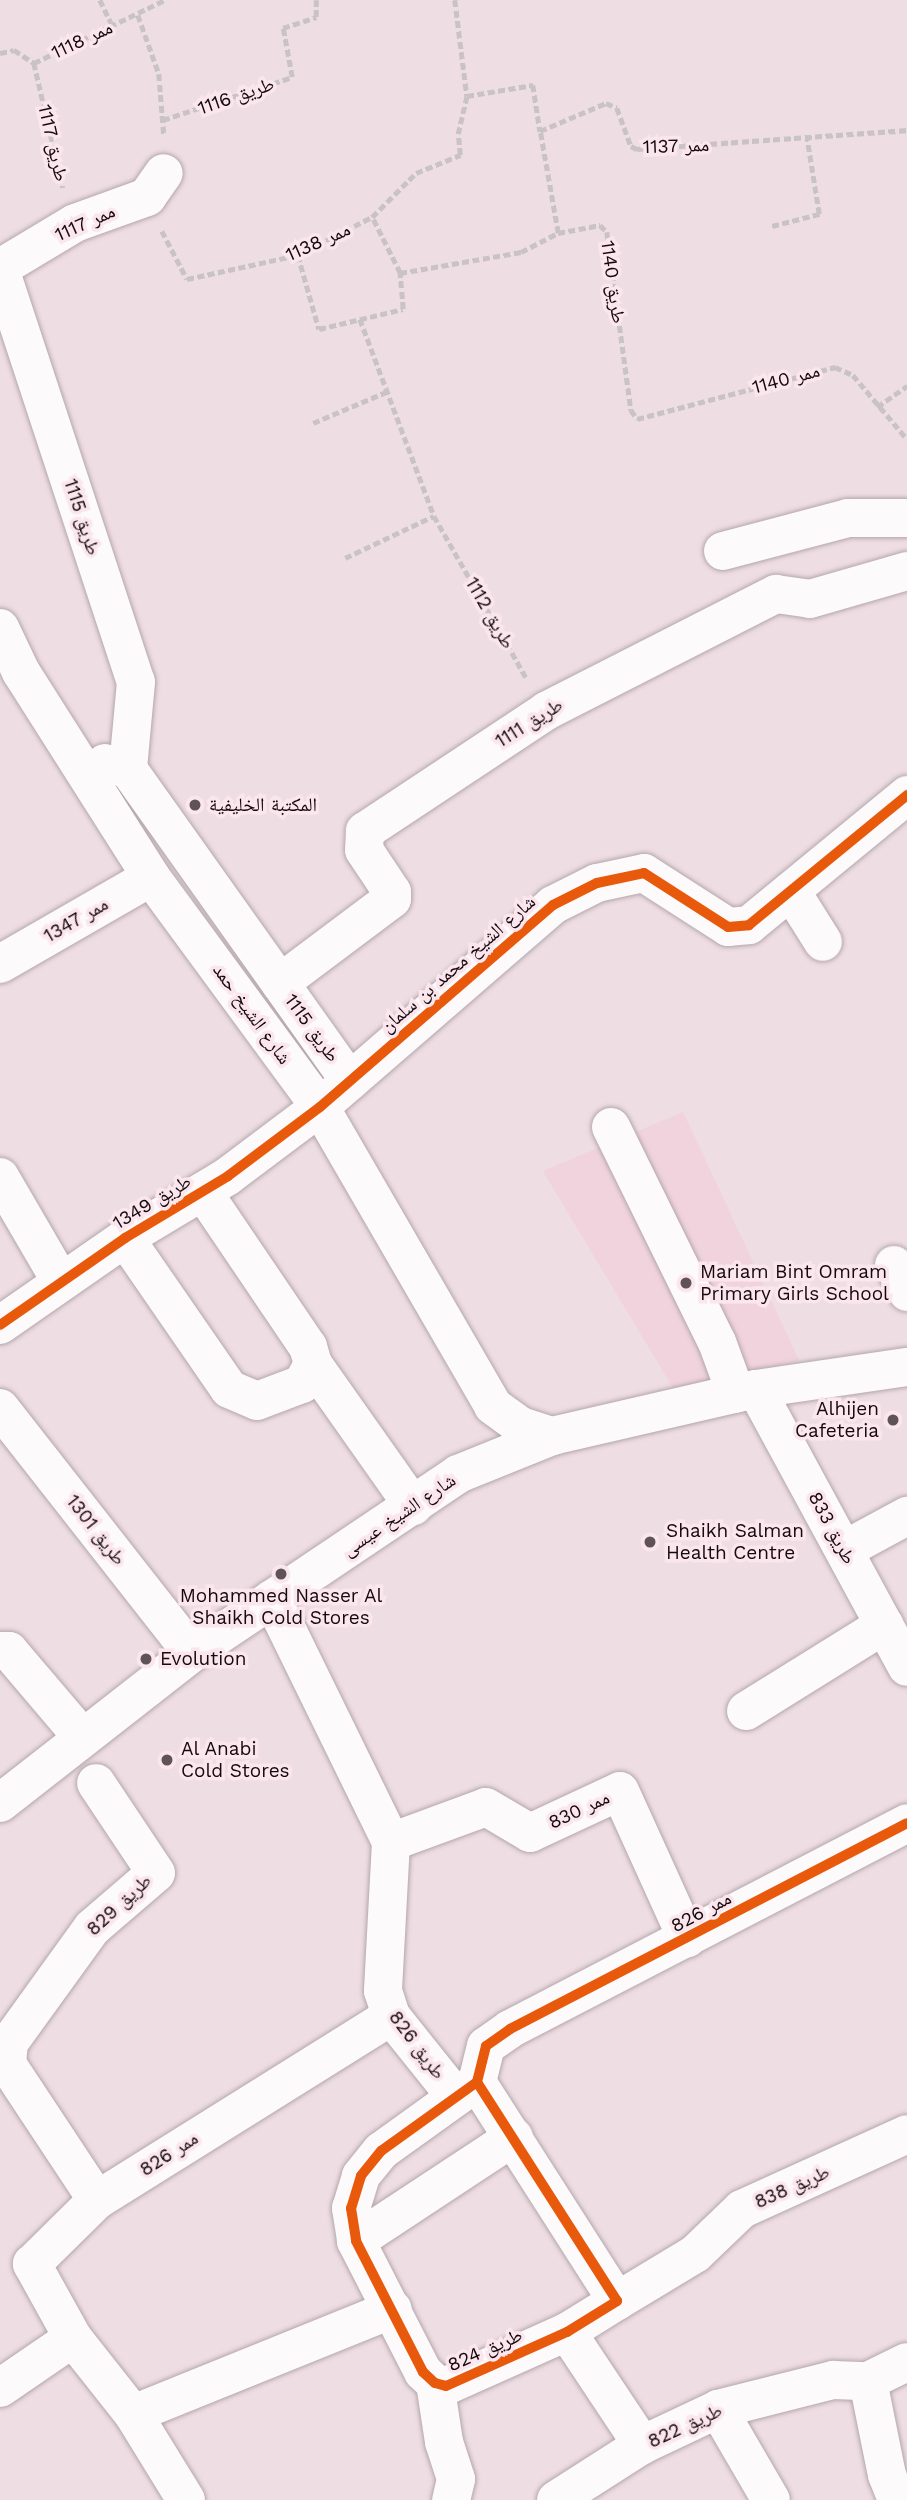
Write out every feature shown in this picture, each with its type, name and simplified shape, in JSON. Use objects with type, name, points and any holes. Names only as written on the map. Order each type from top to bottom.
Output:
[{"type":"street","name":"ممر 1117","points":[[0,268],[75,223],[156,185]]},
{"type":"street","name":"طريق 1115","points":[[0,268],[136,682],[128,769],[351,1081]]},
{"type":"street","points":[[723,551],[848,518],[907,518]]},
{"type":"street","name":"طريق 1111","points":[[280,983],[392,900],[392,892],[364,850],[365,831],[546,710],[776,594],[810,599],[907,571]]},
{"type":"street","name":"شارع الشيخ حمد","points":[[0,628],[10,676],[72,755],[151,877],[320,1107],[494,1406],[521,1426],[552,1436]]},
{"type":"street","points":[[72,755],[128,769]]},
{"type":"street","name":"شارع الشيخ محمد بن سلمان","points":[[320,1107],[553,905],[597,883],[644,873],[728,927],[749,925],[907,795]]},
{"type":"street","name":"ممر 1347","points":[[0,964],[151,877]]},
{"type":"street","points":[[791,891],[823,942]]},
{"type":"street","name":"طريق 1349","points":[[0,1325],[125,1238],[203,1192],[320,1107]]},
{"type":"street","name":"طريق 833","points":[[611,1127],[717,1342],[844,1550],[906,1662]]},
{"type":"street","points":[[0,1177],[61,1282]]},
{"type":"street","points":[[203,1192],[308,1347],[313,1364],[413,1506]]},
{"type":"street","points":[[125,1238],[237,1395],[267,1400],[302,1384],[313,1364]]},
{"type":"street","name":"شارع الشيخ عيسى","points":[[0,1803],[192,1653],[458,1474],[552,1436],[746,1391],[907,1367]]},
{"type":"street","points":[[458,1474],[488,1427],[494,1406]]},
{"type":"street","name":"طريق 1301","points":[[0,1408],[192,1653]]},
{"type":"street","points":[[844,1550],[907,1516]]},
{"type":"street","points":[[272,1599],[391,1842],[387,2003]]},
{"type":"street","points":[[746,1711],[884,1625]]},
{"type":"street","points":[[2,1651],[83,1738]]},
{"type":"street","name":"طريق 829","points":[[96,1783],[156,1873],[92,1928],[9,2043],[4,2066],[97,2200]]},
{"type":"street","name":"ممر 830","points":[[391,1842],[486,1807],[530,1833],[620,1791],[687,1939]]},
{"type":"street","name":"ممر 826","points":[[466,2089],[486,2046],[509,2029],[907,1823]]},
{"type":"street","name":"ممر 826","points":[[73,2338],[32,2264],[97,2200],[387,2003]]},
{"type":"street","name":"طريق 826","points":[[387,2003],[466,2089]]},
{"type":"street","points":[[466,2089],[514,2137],[617,2301]]},
{"type":"street","name":"طريق 824","points":[[466,2089],[381,2151],[361,2176],[351,2208],[356,2241],[423,2372],[435,2383],[458,2383],[567,2332],[617,2301]]},
{"type":"street","name":"طريق 838","points":[[617,2301],[695,2254],[742,2209],[907,2134]]},
{"type":"street","points":[[356,2241],[514,2137]]},
{"type":"street","points":[[133,2414],[393,2309]]},
{"type":"street","points":[[567,2332],[642,2445]]},
{"type":"street","points":[[0,2388],[73,2338],[133,2414],[187,2500]]},
{"type":"street","points":[[897,2500],[868,2381],[907,2362]]},
{"type":"street","name":"طريق 822","points":[[560,2499],[642,2445],[718,2409],[833,2380],[868,2381]]},
{"type":"street","points":[[435,2383],[444,2442],[456,2479],[451,2500]]},
{"type":"street","points":[[718,2409],[771,2500]]},
{"type":"path","points":[[100,0],[112,25]]},
{"type":"path","points":[[138,15],[159,74],[163,120],[156,185]]},
{"type":"path","points":[[467,96],[533,85],[558,233]]},
{"type":"path","points":[[772,226],[819,214],[807,139]]},
{"type":"path","points":[[298,255],[319,329],[403,309],[400,273],[372,217]]},
{"type":"path","points":[[877,408],[907,386]]},
{"type":"path","points":[[313,424],[386,392]]},
{"type":"path","points":[[345,558],[434,516]]},
{"type":"shaded area","name":"Mariam Bint Omram Primary Girls School","points":[[683,1112],[799,1360],[676,1393],[543,1171]]},
{"type":"cycle path","points":[[0,1325],[125,1238],[228,1176],[320,1107],[553,905],[597,883],[644,873],[728,927],[749,925],[907,795]]},
{"type":"cycle path","points":[[477,2082],[381,2151],[361,2176],[351,2208],[356,2241],[423,2372],[435,2383],[446,2386],[567,2332],[617,2301],[477,2082],[486,2046],[510,2029],[907,1823]]},
{"type":"place","name":"المكتبة الخليفية","points":[[195,805]]},
{"type":"place","name":"Mariam Bint Omram Primary Girls School","points":[[686,1283]]},
{"type":"place","name":"Alhijen Cafeteria","points":[[893,1420]]},
{"type":"place","name":"Shaikh Salman Health Centre","points":[[650,1542]]},
{"type":"place","name":"Mohammed Nasser Al Shaikh Cold Stores","points":[[281,1574]]},
{"type":"place","name":"Evolution","points":[[146,1659]]},
{"type":"place","name":"Al Anabi Cold Stores","points":[[167,1760]]}]
